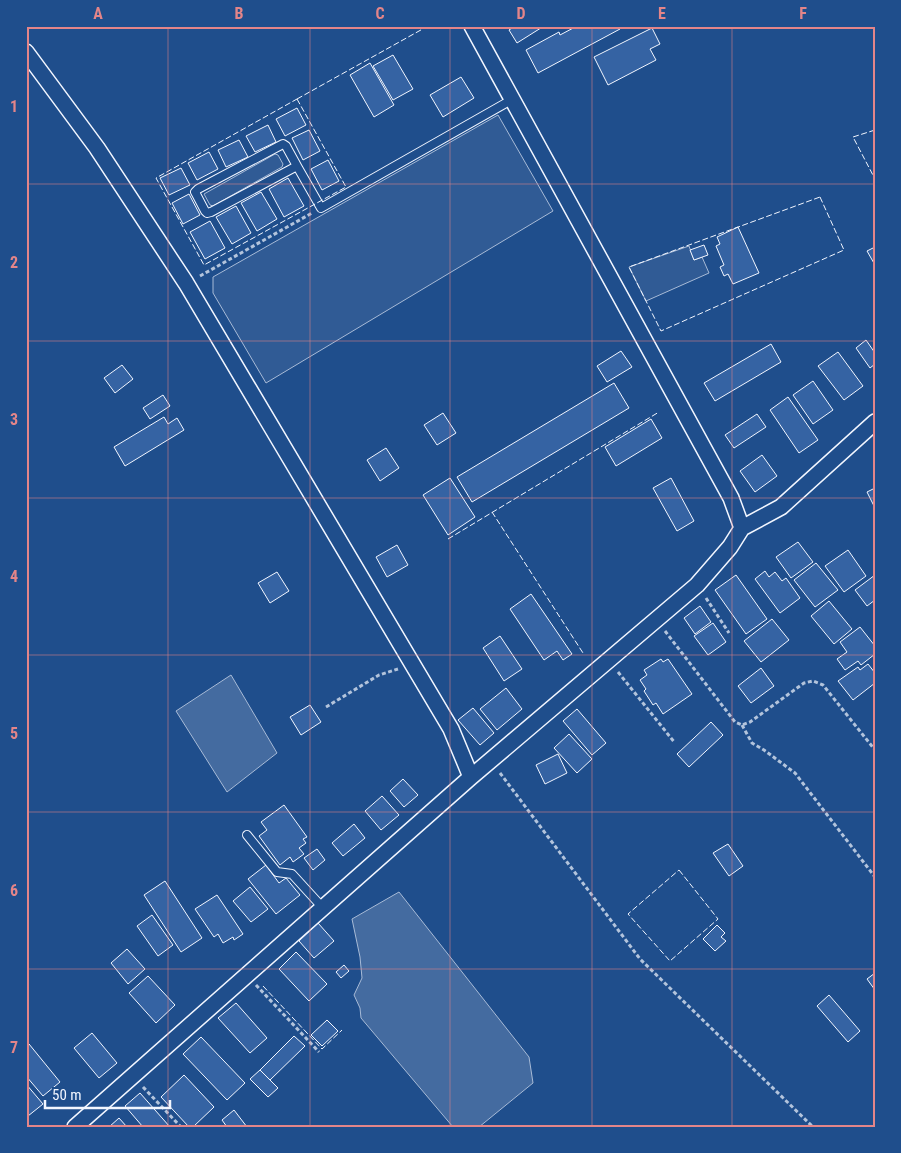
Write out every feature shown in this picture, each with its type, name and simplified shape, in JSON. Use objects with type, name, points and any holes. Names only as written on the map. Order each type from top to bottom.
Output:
[{"type":"street","points":[[472,26],[730,498],[742,528]]},
{"type":"street","points":[[26,52],[97,148],[186,283],[451,729],[471,777]]},
{"type":"street","points":[[75,1127],[471,777],[697,585],[730,547],[742,528],[781,507],[875,422]]},
{"type":"lane","points":[[297,166],[212,212],[207,213],[205,211],[195,192],[283,144],[286,146],[321,208],[513,99]]},
{"type":"lane","points":[[247,835],[277,872],[292,874],[323,908]]},
{"type":"path","points":[[186,283],[321,208]]},
{"type":"path","points":[[697,585],[729,632]]},
{"type":"path","points":[[656,618],[734,722],[742,725],[752,743],[795,773],[875,877]]},
{"type":"path","points":[[608,660],[675,742]]},
{"type":"path","points":[[326,707],[379,675],[413,664]]},
{"type":"path","points":[[742,725],[750,722],[804,683],[813,680],[823,686],[875,750]]},
{"type":"path","points":[[491,761],[640,959],[813,1127]]},
{"type":"path","points":[[247,975],[319,1052]]},
{"type":"path","points":[[132,1076],[181,1127]]},
{"type":"shaded area","points":[[498,115],[553,211],[266,383],[213,293],[213,277]]},
{"type":"shaded area","points":[[275,154],[278,155],[283,164],[282,167],[213,206],[210,205],[204,194]]},
{"type":"shaded area","points":[[689,246],[694,260],[702,257],[709,273],[646,301],[629,267]]},
{"type":"shaded area","points":[[231,675],[277,753],[227,792],[176,711]]},
{"type":"shaded area","points":[[399,892],[529,1057],[533,1083],[479,1127],[453,1127],[361,1018],[360,1008],[354,995],[362,978],[360,957],[352,919]]},
{"type":"building","points":[[515,26],[544,26],[517,43],[509,30]]},
{"type":"building","points":[[577,26],[618,26],[620,29],[538,73],[526,50],[559,32],[560,35]]},
{"type":"building","points":[[652,28],[660,44],[650,49],[656,60],[608,85],[594,57]]},
{"type":"building","points":[[393,55],[413,89],[393,100],[373,66]]},
{"type":"building","points":[[370,63],[394,105],[374,117],[350,75]]},
{"type":"building","points":[[461,77],[474,98],[443,117],[430,95]]},
{"type":"building","points":[[297,108],[306,125],[285,136],[276,119]]},
{"type":"building","points":[[268,125],[276,142],[255,152],[246,136]]},
{"type":"building","points":[[309,130],[320,151],[303,160],[292,138]]},
{"type":"building","points":[[239,140],[248,157],[226,167],[218,150]]},
{"type":"building","points":[[209,152],[218,169],[197,180],[188,163]]},
{"type":"building","points":[[328,160],[339,181],[322,190],[311,169]]},
{"type":"building","points":[[181,168],[190,185],[169,195],[160,178]]},
{"type":"building","points":[[288,178],[304,206],[284,217],[269,189]]},
{"type":"building","points":[[261,192],[277,219],[257,231],[241,203]]},
{"type":"building","points":[[189,194],[200,215],[183,224],[172,203]]},
{"type":"building","points":[[236,206],[251,233],[232,244],[216,217]]},
{"type":"building","points":[[210,221],[225,248],[205,259],[190,232]]},
{"type":"building","points":[[738,227],[759,273],[733,284],[728,274],[724,276],[720,267],[724,265],[716,246],[720,244],[717,237]]},
{"type":"building","points":[[704,245],[708,255],[694,260],[690,250]]},
{"type":"building","points":[[875,247],[875,265],[867,251]]},
{"type":"building","points":[[866,340],[875,353],[875,364],[870,368],[856,348]]},
{"type":"building","points":[[771,344],[781,362],[715,401],[704,383]]},
{"type":"building","points":[[621,351],[632,367],[607,382],[597,366]]},
{"type":"building","points":[[838,352],[863,386],[844,400],[818,366]]},
{"type":"building","points":[[122,365],[133,379],[115,393],[104,378]]},
{"type":"building","points":[[813,381],[833,410],[813,424],[793,395]]},
{"type":"building","points":[[614,383],[629,408],[472,502],[457,477]]},
{"type":"building","points":[[163,395],[170,406],[150,419],[143,408]]},
{"type":"building","points":[[788,397],[818,440],[799,453],[770,410]]},
{"type":"building","points":[[443,413],[456,433],[437,445],[424,425]]},
{"type":"building","points":[[757,414],[766,427],[734,448],[725,435]]},
{"type":"building","points":[[164,417],[168,424],[177,418],[184,430],[125,466],[114,447]]},
{"type":"building","points":[[651,419],[662,438],[616,466],[605,447]]},
{"type":"building","points":[[386,448],[399,468],[380,481],[367,460]]},
{"type":"building","points":[[762,455],[777,476],[755,492],[740,471]]},
{"type":"building","points":[[450,478],[475,517],[448,535],[423,495]]},
{"type":"building","points":[[671,478],[694,521],[677,531],[653,488]]},
{"type":"building","points":[[875,488],[875,508],[867,492]]},
{"type":"building","points":[[798,542],[813,562],[791,578],[776,557]]},
{"type":"building","points":[[397,545],[408,565],[387,577],[376,557]]},
{"type":"building","points":[[848,550],[866,576],[844,592],[825,566]]},
{"type":"building","points":[[816,563],[838,590],[815,607],[794,580]]},
{"type":"building","points":[[765,571],[769,577],[775,572],[782,581],[786,578],[800,598],[780,613],[755,579]]},
{"type":"building","points":[[277,572],[289,591],[270,603],[258,583]]},
{"type":"building","points":[[736,575],[767,619],[746,634],[715,590]]},
{"type":"building","points":[[875,575],[875,600],[867,606],[855,590]]},
{"type":"building","points":[[531,594],[572,654],[563,660],[557,651],[544,660],[510,609]]},
{"type":"building","points":[[829,601],[852,629],[834,644],[811,616]]},
{"type":"building","points":[[700,606],[711,622],[695,634],[684,618]]},
{"type":"building","points":[[772,619],[789,640],[761,662],[744,641]]},
{"type":"building","points":[[713,623],[726,642],[708,655],[694,636]]},
{"type":"building","points":[[860,627],[875,646],[875,654],[861,665],[858,661],[845,670],[837,659],[847,652],[840,642]]},
{"type":"building","points":[[500,636],[522,669],[504,681],[483,648]]},
{"type":"building","points":[[661,659],[663,662],[668,659],[692,694],[663,714],[656,703],[653,705],[644,691],[646,689],[640,680],[647,675],[644,670]]},
{"type":"building","points":[[868,664],[875,673],[875,683],[853,700],[838,681],[858,667],[860,670]]},
{"type":"building","points":[[761,668],[774,686],[751,703],[738,686]]},
{"type":"building","points":[[506,688],[522,709],[497,730],[480,709]]},
{"type":"building","points":[[310,705],[321,722],[301,735],[290,717]]},
{"type":"building","points":[[473,708],[494,733],[480,745],[458,720]]},
{"type":"building","points":[[577,709],[606,743],[592,755],[563,721]]},
{"type":"building","points":[[711,722],[723,735],[689,767],[677,754]]},
{"type":"building","points":[[569,734],[592,759],[577,773],[554,748]]},
{"type":"building","points":[[558,754],[567,773],[545,784],[536,765]]},
{"type":"building","points":[[403,779],[418,795],[404,807],[390,791]]},
{"type":"building","points":[[382,796],[399,815],[381,830],[365,811]]},
{"type":"building","points":[[284,805],[307,837],[303,839],[306,843],[299,848],[304,854],[293,862],[290,857],[280,865],[259,836],[267,830],[261,822]]},
{"type":"building","points":[[354,824],[365,838],[343,856],[332,843]]},
{"type":"building","points":[[728,844],[743,866],[729,876],[713,853]]},
{"type":"building","points":[[317,849],[325,860],[313,870],[304,858]]},
{"type":"building","points":[[266,865],[279,883],[286,878],[300,895],[276,914],[248,879]]},
{"type":"building","points":[[165,881],[202,938],[181,952],[144,895]]},
{"type":"building","points":[[250,887],[268,909],[251,922],[233,901]]},
{"type":"building","points":[[217,895],[243,934],[234,940],[233,937],[223,943],[218,934],[214,937],[195,909]]},
{"type":"building","points":[[152,915],[173,945],[158,956],[137,926]]},
{"type":"building","points":[[318,923],[334,941],[314,958],[299,941]]},
{"type":"building","points":[[717,925],[725,933],[721,937],[726,941],[715,951],[703,939]]},
{"type":"building","points":[[127,949],[145,969],[128,984],[111,963]]},
{"type":"building","points":[[296,952],[327,984],[309,1001],[279,969]]},
{"type":"building","points":[[344,965],[349,971],[341,978],[336,972]]},
{"type":"building","points":[[875,973],[875,990],[867,979]]},
{"type":"building","points":[[148,976],[175,1005],[156,1023],[129,993]]},
{"type":"building","points":[[829,995],[860,1031],[848,1042],[817,1006]]},
{"type":"building","points":[[236,1003],[267,1038],[250,1053],[218,1018]]},
{"type":"building","points":[[327,1020],[338,1031],[322,1046],[311,1035]]},
{"type":"building","points":[[92,1033],[117,1063],[99,1078],[74,1048]]},
{"type":"building","points":[[294,1036],[305,1046],[270,1080],[260,1070]]},
{"type":"building","points":[[201,1037],[245,1083],[227,1100],[183,1054]]},
{"type":"building","points":[[29,1044],[60,1082],[43,1096],[26,1076],[26,1046]]},
{"type":"building","points":[[260,1070],[278,1088],[268,1097],[250,1079]]},
{"type":"building","points":[[184,1075],[214,1107],[193,1127],[189,1127],[161,1097]]},
{"type":"building","points":[[26,1084],[43,1104],[28,1116],[26,1114]]},
{"type":"building","points":[[140,1093],[170,1127],[143,1127],[125,1106]]},
{"type":"building","points":[[234,1110],[247,1127],[227,1127],[222,1120]]},
{"type":"building","points":[[119,1118],[127,1127],[109,1127]]},
{"type":"fence","points":[[297,99],[428,26]]},
{"type":"fence","points":[[297,99],[346,187],[204,265],[156,178],[297,99]]},
{"type":"fence","points":[[875,130],[853,137],[875,179]]},
{"type":"fence","points":[[820,197],[844,250],[661,331],[629,267],[820,197]]},
{"type":"fence","points":[[448,539],[659,412]]},
{"type":"fence","points":[[492,512],[583,653]]},
{"type":"fence","points":[[679,870],[718,919],[670,961],[628,914],[679,870]]},
{"type":"fence","points":[[263,986],[322,1049],[342,1030]]}]
